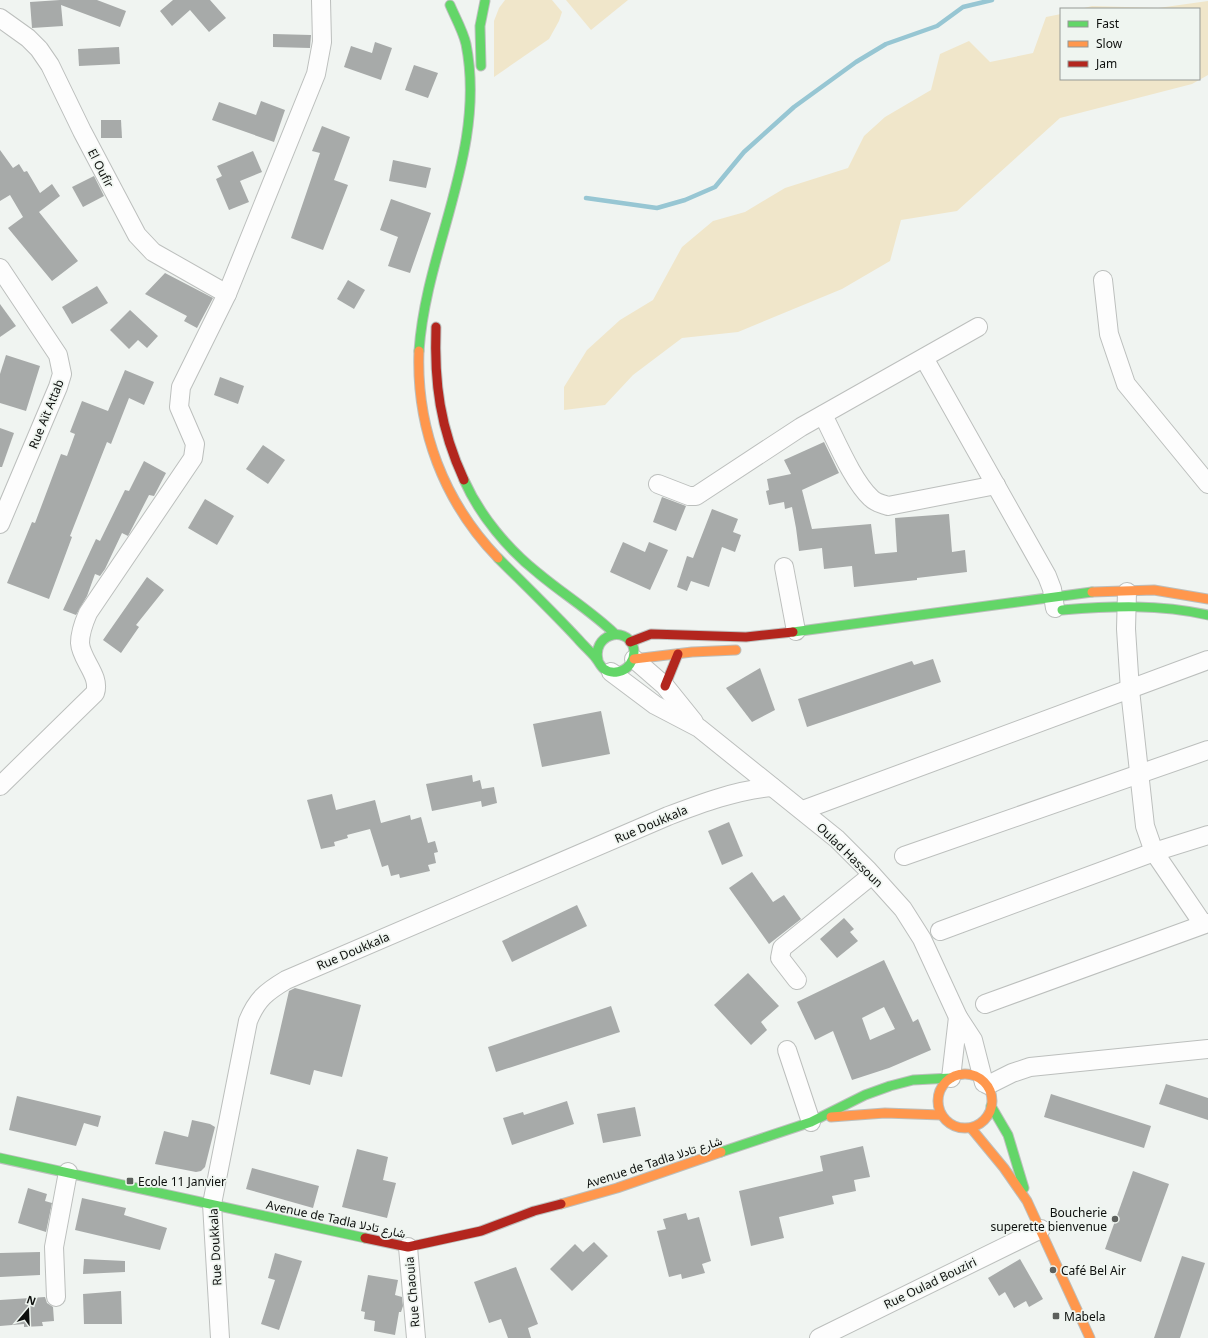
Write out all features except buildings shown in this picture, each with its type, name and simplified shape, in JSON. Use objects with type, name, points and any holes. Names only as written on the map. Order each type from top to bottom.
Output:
[{"type":"street","points":[[0,786],[94,693],[95,680],[80,644],[83,624],[93,606],[193,458],[195,444],[179,408],[179,396],[185,378],[208,335],[227,294],[316,74],[322,42],[321,0]]},
{"type":"street","points":[[442,0],[450,5],[462,8]]},
{"type":"street","points":[[474,6],[485,1]]},
{"type":"street","points":[[482,73],[480,26],[485,1]]},
{"type":"street","points":[[450,5],[461,28],[468,53],[471,90],[470,115],[462,165],[422,316],[418,350],[418,371],[424,419],[438,465],[446,484],[463,514],[483,542],[598,660],[602,667],[611,672],[620,672],[626,669],[632,650],[651,634],[746,637],[1052,606],[1127,597],[1160,590],[1190,594],[1208,599]]},
{"type":"street","name":"El Oufir","points":[[0,18],[28,38],[39,49],[50,64],[82,131],[136,235],[153,252],[227,294]]},
{"type":"street","name":"Rue Aït Attab","points":[[0,268],[58,354],[62,374],[58,387],[0,524]]},
{"type":"street","points":[[1103,280],[1109,334],[1126,384],[1208,484]]},
{"type":"street","points":[[437,317],[434,350],[437,402],[448,447],[460,477],[484,516],[496,532],[561,592],[600,619],[615,634],[623,636],[632,650]]},
{"type":"street","points":[[658,484],[689,496],[696,496],[801,427],[823,416],[978,327]]},
{"type":"street","points":[[924,358],[1047,576],[1052,606]]},
{"type":"street","points":[[823,416],[859,482],[872,499],[878,503],[888,506],[996,485]]},
{"type":"street","points":[[784,567],[796,631]]},
{"type":"street","points":[[1052,606],[1127,597],[1160,605],[1188,609],[1208,615]]},
{"type":"street","points":[[984,1004],[1205,924],[1154,852],[1145,826],[1130,690],[1126,629],[1127,597]]},
{"type":"street","points":[[598,660],[597,651],[600,643],[606,637],[615,634]]},
{"type":"street","points":[[632,650],[678,654],[743,650]]},
{"type":"street","name":"Oulad Hassoun","points":[[632,650],[665,686],[699,728]]},
{"type":"street","points":[[665,686],[678,654]]},
{"type":"street","points":[[803,810],[1208,660]]},
{"type":"street","name":"Oulad Hassoun","points":[[611,672],[655,705],[699,728],[803,810],[837,839],[903,909],[922,939],[958,1017],[973,1040],[986,1084]]},
{"type":"street","points":[[904,856],[1208,750]]},
{"type":"street","name":"Rue Doukkala","points":[[220,1338],[212,1204],[248,1021],[257,1002],[286,980],[668,816],[714,800],[760,788],[772,787]]},
{"type":"street","points":[[940,931],[1154,852],[1208,835]]},
{"type":"street","points":[[797,980],[780,958],[782,948],[872,875]]},
{"type":"street","points":[[951,1078],[958,1017]]},
{"type":"street","points":[[986,1084],[1030,1067],[1208,1049]]},
{"type":"street","points":[[787,1050],[816,1120]]},
{"type":"street","points":[[968,1074],[977,1077],[986,1084],[992,1098],[991,1106],[984,1120],[971,1128],[954,1126],[941,1115],[938,1098],[945,1083],[951,1078],[968,1074]]},
{"type":"street","name":"Avenue de Tadla شارع تادلا","points":[[0,1158],[408,1247],[481,1230],[534,1211],[617,1188],[816,1120],[865,1095],[890,1086],[913,1080],[951,1078]]},
{"type":"street","points":[[991,1106],[1012,1145],[1028,1201],[1090,1338]]},
{"type":"street","name":"Avenue de Tadla شارع تادلا","points":[[816,1120],[884,1113],[941,1115]]},
{"type":"street","points":[[971,1128],[1004,1168],[1028,1201]]},
{"type":"street","points":[[56,1297],[54,1247],[68,1172]]},
{"type":"street","name":"Rue Oulad Bouziri","points":[[819,1338],[1041,1229]]},
{"type":"street","name":"Rue Chaouia","points":[[408,1247],[416,1338]]},
{"type":"shaded area","points":[[505,0],[552,0],[562,12],[559,21],[549,39],[494,77],[494,21],[499,8]]},
{"type":"shaded area","points":[[566,0],[628,0],[591,30]]},
{"type":"shaded area","points":[[1208,1],[1208,75],[1200,80],[1200,8],[1158,8]]},
{"type":"shaded area","points":[[1092,6],[1158,8],[1084,8]]},
{"type":"shaded area","points":[[1060,14],[1060,80],[1199,80],[1192,84],[1060,118],[957,211],[901,220],[890,261],[842,289],[738,332],[682,338],[633,375],[605,405],[564,410],[564,387],[587,350],[620,320],[653,300],[682,247],[713,221],[745,212],[785,188],[848,168],[864,136],[885,117],[931,90],[940,54],[969,41],[990,62],[1033,53],[1046,17]]},
{"type":"waterway","points":[[586,198],[657,208],[685,200],[715,187],[744,152],[794,107],[856,62],[886,44],[937,26],[963,7],[992,0]]},
{"type":"traffic: fast","points":[[481,66],[480,26],[485,1]]},
{"type":"traffic: fast","points":[[419,351],[424,312],[432,274],[453,198],[462,160],[468,122],[470,83],[466,44],[450,5]]},
{"type":"traffic: fast","points":[[464,480],[478,506],[506,543],[527,564],[615,634]]},
{"type":"traffic: fast","points":[[498,558],[607,671],[618,672],[628,667],[634,653],[633,646],[629,640],[623,636],[610,636],[604,639],[600,644],[597,651],[598,660]]},
{"type":"traffic: fast","points":[[793,632],[1092,592]]},
{"type":"traffic: fast","points":[[1062,610],[1135,607],[1172,609],[1208,615]]},
{"type":"traffic: fast","points":[[721,1152],[811,1122],[865,1095],[890,1086],[913,1080],[951,1078]]},
{"type":"traffic: fast","points":[[991,1106],[1008,1135],[1024,1188]]},
{"type":"traffic: fast","points":[[0,1158],[365,1238]]},
{"type":"traffic: slow","points":[[419,351],[419,380],[422,408],[428,436],[437,463],[448,488],[462,513],[498,558]]},
{"type":"traffic: slow","points":[[1092,592],[1154,590],[1208,599]]},
{"type":"traffic: slow","points":[[634,659],[692,652],[736,650]]},
{"type":"traffic: slow","points":[[965,1074],[975,1076],[984,1082],[990,1091],[992,1101],[990,1111],[984,1120],[975,1126],[965,1128],[955,1126],[946,1120],[940,1111],[938,1101],[940,1091],[946,1082],[955,1076],[965,1074]]},
{"type":"traffic: slow","points":[[831,1117],[885,1113],[941,1115]]},
{"type":"traffic: slow","points":[[971,1128],[1004,1168],[1027,1201],[1090,1338]]},
{"type":"traffic: slow","points":[[561,1204],[617,1188],[721,1152]]},
{"type":"traffic: jam","points":[[436,327],[436,367],[440,405],[449,442],[464,480]]},
{"type":"traffic: jam","points":[[630,642],[651,634],[746,637],[793,632]]},
{"type":"traffic: jam","points":[[665,686],[678,654]]},
{"type":"traffic: jam","points":[[365,1238],[408,1247],[481,1231],[534,1211],[561,1204]]},
{"type":"place","name":"Ecole 11 Janvier","points":[[130,1181]]},
{"type":"place","name":"Boucherie superette bienvenue","points":[[1115,1219]]},
{"type":"place","name":"Café Bel Air","points":[[1053,1270]]},
{"type":"place","name":"Mabela","points":[[1056,1316]]}]
